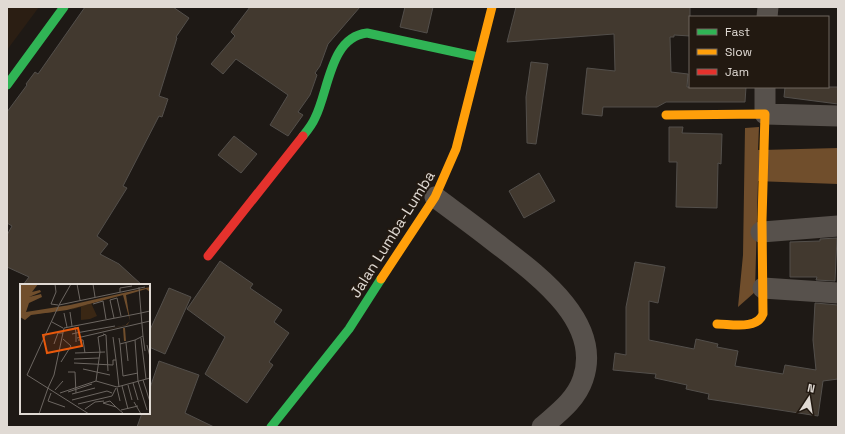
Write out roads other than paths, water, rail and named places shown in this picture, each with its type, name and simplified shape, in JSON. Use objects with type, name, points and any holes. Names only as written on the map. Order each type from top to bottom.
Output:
[{"type":"main road","points":[[7,85],[64,7]]},
{"type":"main road","name":"Jalan Lumba-Lumba","points":[[271,427],[349,329],[435,197],[456,149],[478,57],[492,7]]},
{"type":"main road","points":[[208,256],[315,120],[339,51],[344,42],[351,36],[368,34],[478,57]]},
{"type":"main road","points":[[666,115],[765,114],[761,232],[763,288],[762,315],[758,322],[754,324],[717,324]]},
{"type":"street","points":[[765,88],[765,114],[838,116]]},
{"type":"street","points":[[435,197],[538,275],[563,302],[577,323],[585,345],[587,360],[583,379],[575,397],[542,427]]},
{"type":"street","points":[[761,232],[838,226]]},
{"type":"street","points":[[763,288],[838,293]]}]
